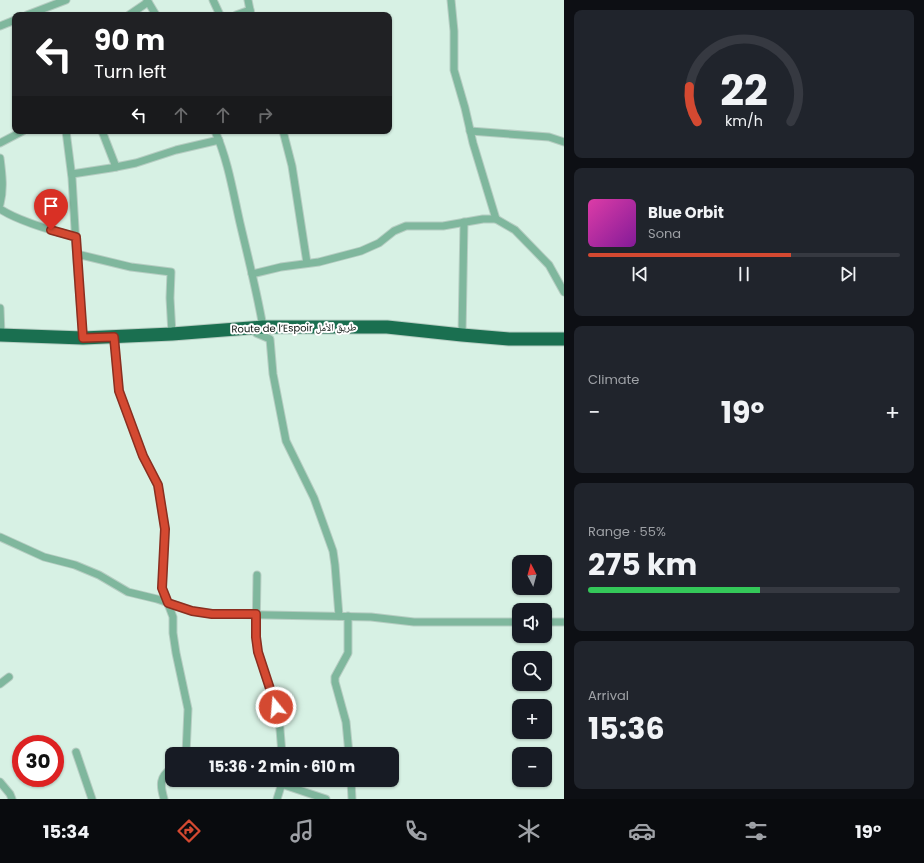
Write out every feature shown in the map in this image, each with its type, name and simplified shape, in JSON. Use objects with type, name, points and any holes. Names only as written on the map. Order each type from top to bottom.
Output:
[{"type":"highway","name":"Route de l’Espoir طريق الأمل","points":[[0,335],[83,338],[258,328],[387,327],[509,339],[564,338]]},
{"type":"street","points":[[35,12],[66,0]]},
{"type":"street","points":[[214,0],[219,12]]},
{"type":"street","points":[[248,0],[251,12]]},
{"type":"street","points":[[451,0],[454,31],[454,70],[466,108],[470,131],[496,219]]},
{"type":"street","points":[[133,12],[147,1],[154,12]]},
{"type":"street","points":[[0,26],[12,21]]},
{"type":"street","points":[[470,131],[549,137],[564,142]]},
{"type":"street","points":[[0,143],[17,134]]},
{"type":"street","points":[[66,134],[72,174],[83,338]]},
{"type":"street","points":[[103,134],[116,168]]},
{"type":"street","points":[[217,134],[232,187],[258,297],[258,328],[256,333],[270,339],[273,374],[286,441],[314,498],[327,538],[333,551],[339,616]]},
{"type":"street","points":[[284,134],[292,166],[307,264]]},
{"type":"street","points":[[72,174],[116,168],[219,140]]},
{"type":"street","points":[[0,158],[3,182],[0,204]]},
{"type":"street","points":[[0,210],[22,220],[62,234],[76,237]]},
{"type":"street","points":[[252,274],[281,266],[319,262],[361,251],[379,243],[394,230],[406,226],[444,226],[483,219],[496,219],[515,230],[549,265],[564,292]]},
{"type":"street","points":[[462,335],[464,222]]},
{"type":"street","points":[[77,254],[131,267],[171,272],[170,298],[172,334]]},
{"type":"street","points":[[0,308],[0,335]]},
{"type":"street","points":[[114,337],[119,391],[143,456],[158,485],[165,529],[162,588],[173,617],[173,633],[176,653],[188,709],[186,747]]},
{"type":"street","points":[[0,537],[44,557],[76,565],[99,575],[128,592],[192,611],[212,614],[371,617],[414,622],[512,622]]},
{"type":"street","points":[[257,575],[256,637],[258,652],[279,716],[281,747]]},
{"type":"street","points":[[348,616],[348,653],[335,682],[346,722],[348,747]]},
{"type":"street","points":[[552,622],[564,622]]},
{"type":"street","points":[[0,684],[9,677]]},
{"type":"street","points":[[76,752],[92,799]]},
{"type":"street","points":[[164,799],[162,780],[165,773]]},
{"type":"street","points":[[0,782],[10,794],[12,799]]},
{"type":"street","points":[[277,799],[281,787]]},
{"type":"street","points":[[295,787],[326,799]]},
{"type":"street","points":[[351,787],[352,799]]},
{"type":"route","points":[[51,230],[76,237],[83,338],[114,337],[119,391],[143,456],[158,485],[165,529],[162,588],[168,603],[192,611],[212,614],[256,614],[256,637],[258,652],[274,697],[276,707]]}]
